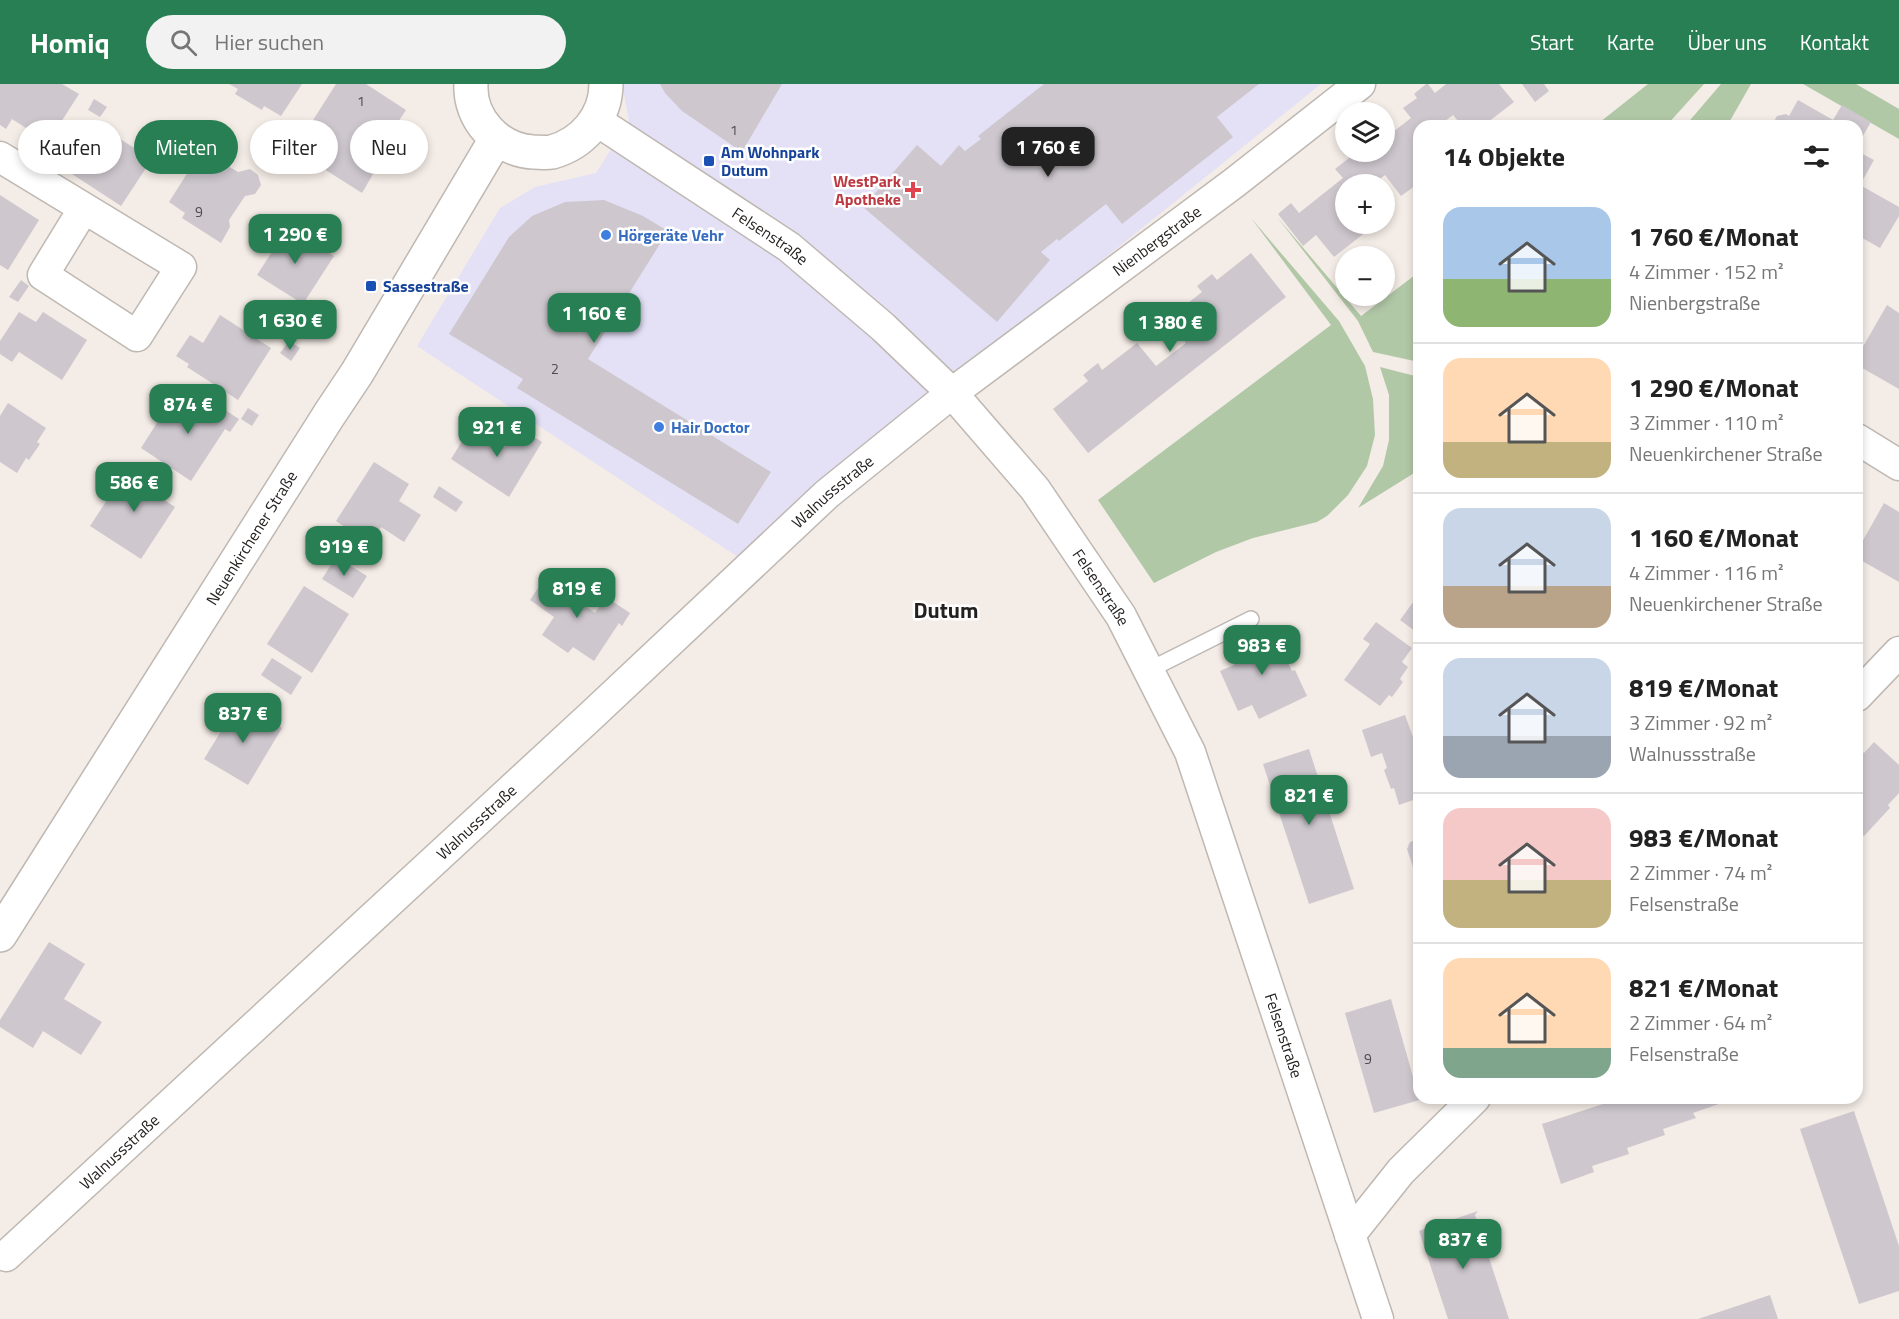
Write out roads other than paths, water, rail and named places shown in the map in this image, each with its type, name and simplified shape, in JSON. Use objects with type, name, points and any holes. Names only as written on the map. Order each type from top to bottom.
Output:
[{"type":"street","points":[[471,84],[470,95],[479,120],[496,140],[522,151],[550,152],[577,141],[597,121],[606,97],[606,84]]},
{"type":"street","name":"Nienbergstraße","points":[[952,393],[1234,183],[1360,84]]},
{"type":"street","name":"Felsenstraße","points":[[597,121],[789,247],[883,327],[952,393],[1035,489],[1121,616],[1190,752],[1378,1319]]},
{"type":"street","name":"Neuenkirchener Straße","points":[[0,935],[357,373],[496,140]]},
{"type":"street","points":[[0,157],[84,208],[181,267],[137,336],[43,275],[84,208]]},
{"type":"street","name":"Walnussstraße","points":[[6,1256],[584,722],[827,494],[952,393]]},
{"type":"street","points":[[1863,443],[1899,465]]},
{"type":"street","points":[[1863,690],[1899,652]]},
{"type":"street","points":[[1350,1236],[1401,1171],[1469,1104]]},
{"type":"lane","points":[[1149,670],[1251,619]]},
{"type":"place","name":"Am Wohnpark Dutum","points":[[709,161]]},
{"type":"place","name":"WestPark Apotheke","points":[[913,190]]},
{"type":"place","name":"Hörgeräte Vehr","points":[[606,235]]},
{"type":"place","name":"Sassestraße","points":[[371,286]]},
{"type":"place","name":"Hair Doctor","points":[[659,427]]},
{"type":"district","name":"Dutum","points":[[946,610]]}]
